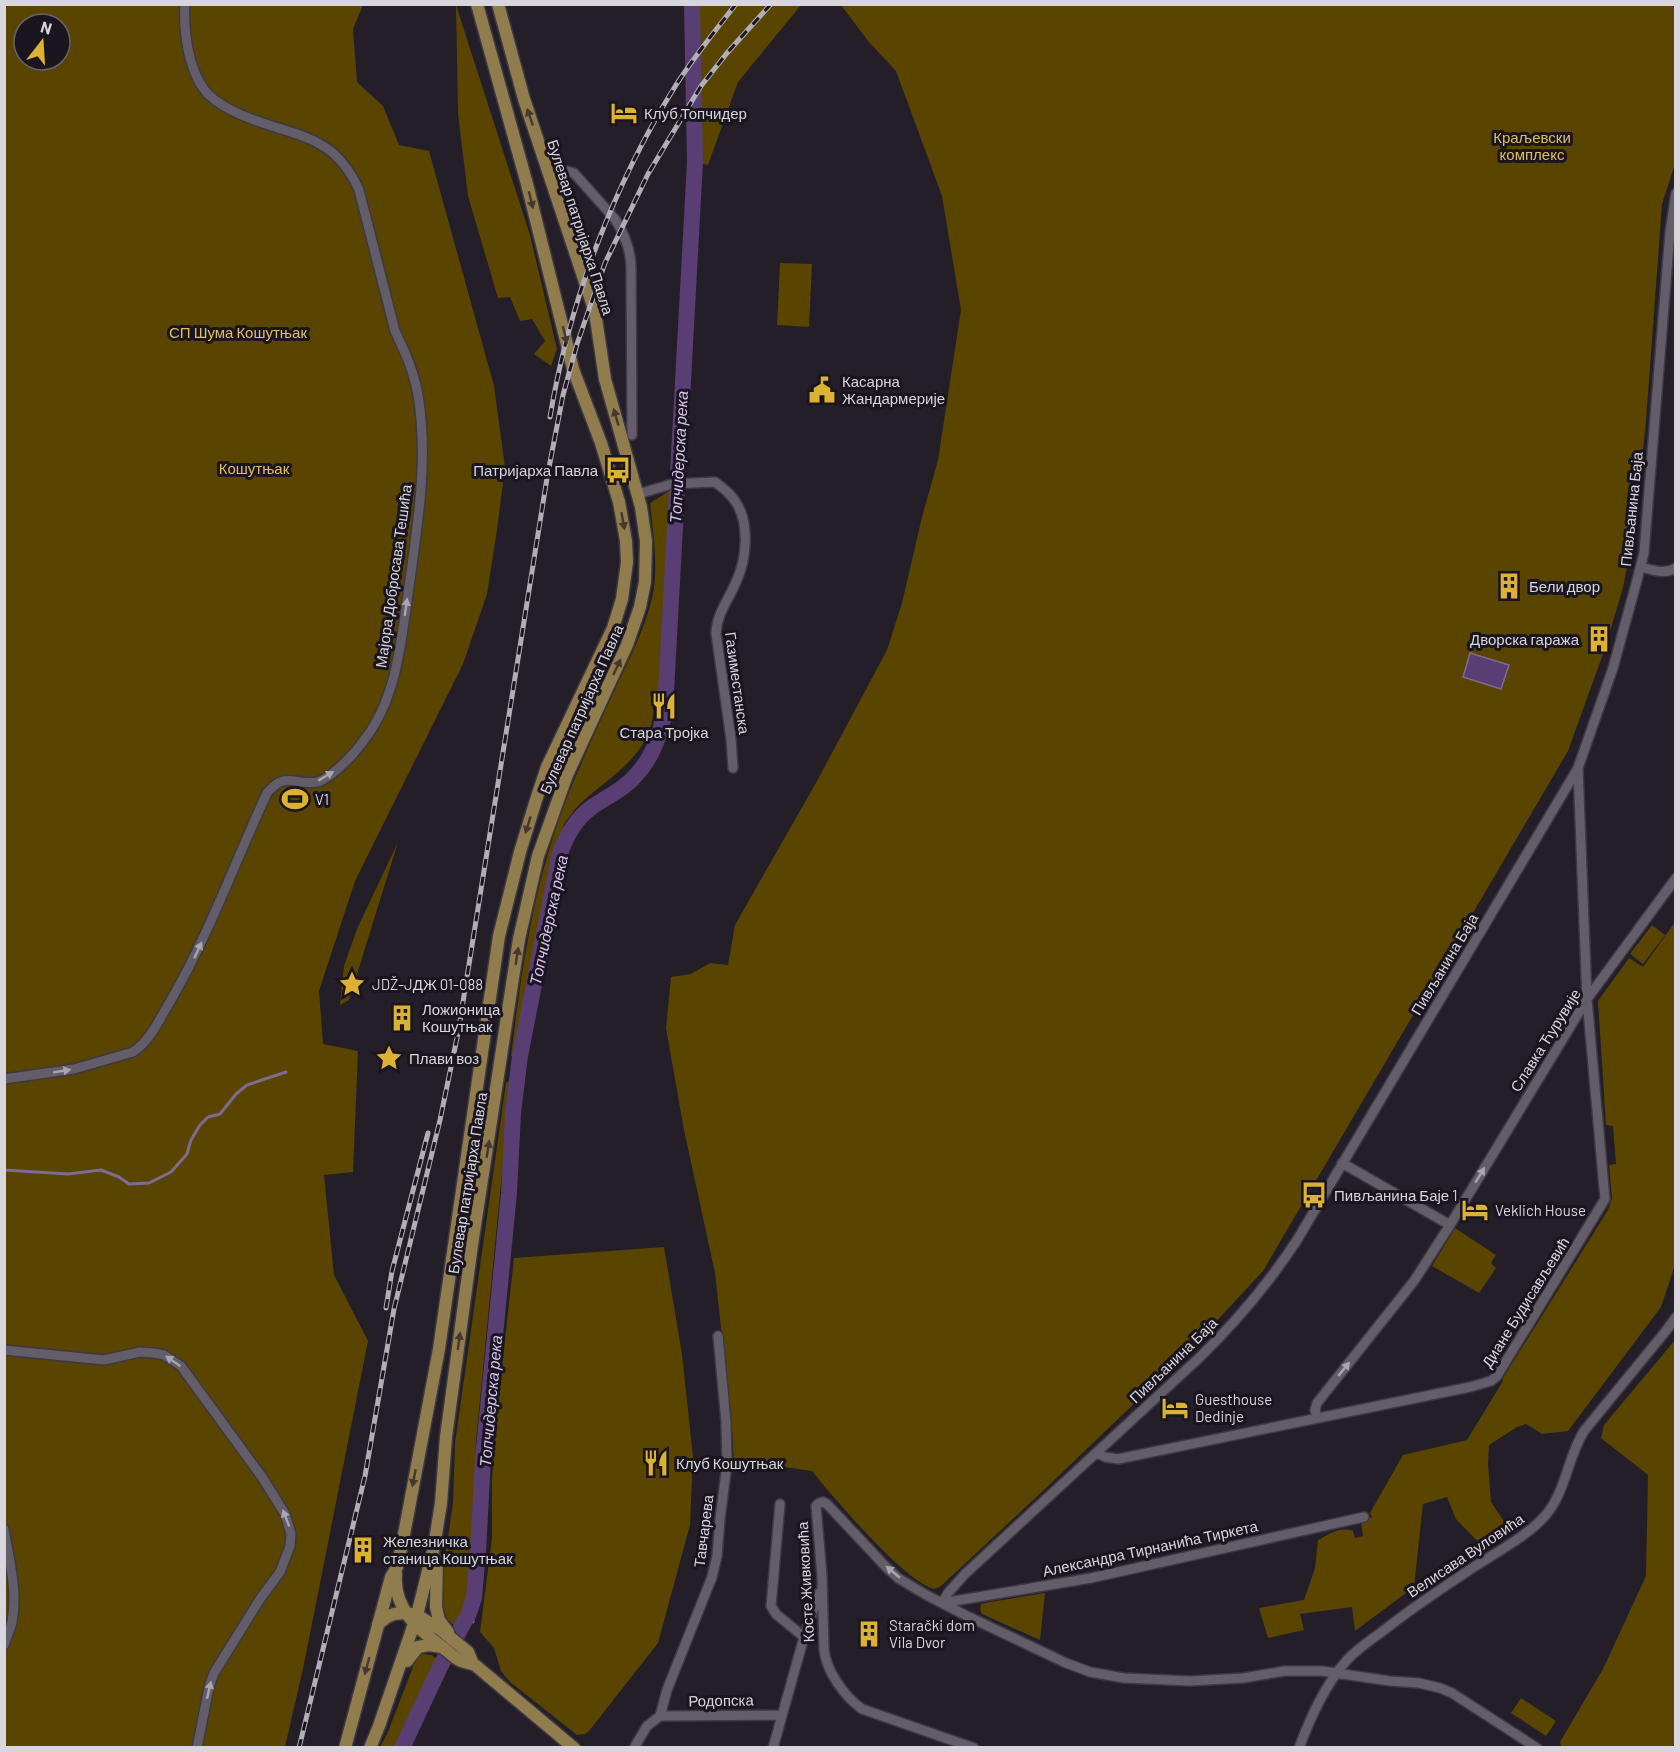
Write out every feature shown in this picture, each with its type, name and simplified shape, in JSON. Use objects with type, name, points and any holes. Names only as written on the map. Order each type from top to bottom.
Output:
[{"type":"main road","name":"Булевар патријарха Павла","points":[[345,1748],[391,1577],[396,1567],[439,1349],[499,936],[510,886],[547,767],[616,619],[622,599],[627,562],[619,502],[602,443],[575,376],[527,184],[477,4]]},
{"type":"main road","name":"Булевар патријарха Павла","points":[[370,1748],[400,1669],[412,1617],[434,1547],[459,1338],[519,939],[538,856],[554,806],[627,645],[640,607],[645,582],[646,552],[638,494],[605,379],[595,312],[524,99],[498,4]]},
{"type":"main road","points":[[434,1547],[437,1562],[436,1607],[447,1642]]},
{"type":"main road","points":[[396,1567],[396,1587],[412,1617]]},
{"type":"main road","points":[[378,1624],[394,1614],[412,1617],[447,1642],[574,1748]]},
{"type":"main road","points":[[400,1669],[418,1647],[447,1642]]},
{"type":"street","name":"Мајора Добросава Тешића","points":[[4,1079],[74,1069],[133,1052],[146,1040],[196,956],[267,793],[279,781],[317,782],[331,775],[364,741],[379,719],[394,676],[405,620],[421,495],[423,451],[420,413],[414,379],[395,331],[359,190],[343,164],[319,144],[304,136],[240,113],[218,102],[207,93],[193,66],[187,46],[184,30],[184,4]]},
{"type":"street","points":[[549,172],[573,173],[615,219],[629,248],[631,257],[632,435]]},
{"type":"street","name":"Пивљанина Баја","points":[[942,1603],[965,1574],[1199,1358],[1271,1279],[1578,768],[1613,668],[1641,567],[1670,232],[1676,194]]},
{"type":"street","name":"Газиместанска","points":[[638,494],[672,484],[715,482],[735,501],[743,522],[742,566],[717,618],[716,633],[733,768]]},
{"type":"street","points":[[1641,567],[1661,572],[1676,568]]},
{"type":"street","name":"Диане Будисављевић","points":[[1097,1453],[1118,1459],[1484,1383],[1494,1379],[1503,1367],[1605,1201],[1587,999],[1578,768]]},
{"type":"street","name":"Славка Ћурувије","points":[[1317,1417],[1315,1410],[1317,1403],[1410,1286],[1450,1225],[1587,999],[1676,878]]},
{"type":"street","points":[[1342,1163],[1450,1225]]},
{"type":"street","name":"Велисава Вуловића","points":[[1299,1748],[1316,1706],[1337,1672],[1355,1652],[1398,1619],[1543,1518],[1556,1501],[1573,1450],[1584,1431],[1676,1317]]},
{"type":"street","name":"Тавчарева","points":[[634,1748],[647,1726],[660,1716],[667,1690],[712,1577],[717,1556],[727,1464],[726,1422],[718,1336]]},
{"type":"street","points":[[4,1350],[97,1360],[147,1352],[171,1358],[181,1366],[209,1404],[262,1477],[285,1514],[291,1534],[285,1561],[214,1673],[197,1748]]},
{"type":"street","name":"Косте Живковића","points":[[942,1603],[898,1578],[827,1504],[823,1502],[816,1506],[825,1656],[831,1671],[854,1704],[872,1713],[974,1748]]},
{"type":"street","points":[[780,1504],[771,1606],[776,1614],[804,1636]]},
{"type":"street","name":"Александра Тирнанића Тиркета","points":[[942,1603],[1091,1578],[1364,1517]]},
{"type":"street","points":[[4,1529],[13,1587],[12,1621],[4,1645]]},
{"type":"street","points":[[773,1748],[804,1636],[822,1585]]},
{"type":"street","points":[[942,1603],[1066,1663],[1106,1676],[1190,1681],[1225,1680],[1285,1671],[1322,1671],[1419,1683],[1440,1688],[1452,1693],[1537,1748]]},
{"type":"street","name":"Родопска","points":[[660,1716],[782,1715]]},
{"type":"green space","name":"Кошутњак","points":[[5,5],[363,5],[353,29],[357,82],[383,106],[399,145],[429,151],[494,386],[505,467],[487,594],[463,664],[355,881],[319,991],[323,1044],[358,1051],[353,1172],[324,1175],[334,1275],[368,1341],[304,1664],[285,1747],[5,1748]]},
{"type":"green space","points":[[456,5],[530,235],[557,349],[551,366],[534,354],[545,341],[532,319],[520,321],[510,297],[498,298],[468,196],[458,114]]},
{"type":"green space","points":[[692,5],[801,5],[738,82],[708,165],[695,162]]},
{"type":"green space","name":"Краљевски комплекс","points":[[841,5],[1675,5],[1675,164],[1662,204],[1637,512],[1623,588],[1603,654],[1568,751],[1263,1271],[1188,1352],[940,1587],[934,1589],[921,1583],[888,1555],[852,1518],[812,1471],[763,1464],[734,1463],[715,1273],[684,1130],[666,1028],[671,977],[691,974],[710,963],[728,965],[735,925],[817,781],[887,650],[902,603],[938,460],[961,310],[942,196],[896,71],[868,41]]},
{"type":"green space","points":[[780,263],[812,264],[809,327],[777,325]]},
{"type":"green space","points":[[674,488],[661,691],[650,692],[653,712],[650,730],[635,755],[625,766],[579,805],[564,824],[516,1056],[511,1056],[527,946],[545,864],[575,778],[646,620],[654,587],[655,563],[650,503]]},
{"type":"green space","points":[[398,842],[349,1000],[340,1005],[344,966],[357,929]]},
{"type":"green space","points":[[1675,922],[1676,1262],[1661,1307],[1568,1431],[1542,1434],[1526,1424],[1517,1427],[1489,1445],[1491,1502],[1509,1529],[1482,1546],[1456,1519],[1447,1497],[1423,1504],[1414,1587],[1355,1631],[1352,1607],[1300,1614],[1304,1630],[1268,1638],[1259,1608],[1304,1600],[1315,1568],[1318,1540],[1343,1529],[1353,1531],[1355,1538],[1363,1536],[1361,1523],[1372,1517],[1370,1513],[1403,1455],[1467,1440],[1608,1210],[1612,1198],[1609,1165],[1616,1164],[1613,1126],[1606,1125],[1598,1001],[1629,958],[1643,967]]},
{"type":"green space","points":[[1652,925],[1665,935],[1643,964],[1630,954]]},
{"type":"green space","points":[[511,1080],[476,1441],[470,1594],[456,1627],[447,1619],[443,1607],[444,1565],[453,1503],[455,1443],[506,1083]]},
{"type":"green space","points":[[1455,1228],[1496,1255],[1491,1263],[1496,1268],[1479,1293],[1432,1266]]},
{"type":"green space","points":[[664,1247],[682,1354],[693,1457],[690,1525],[658,1643],[589,1731],[577,1735],[510,1682],[501,1671],[494,1648],[480,1632],[492,1538],[492,1479],[496,1421],[514,1258]]},
{"type":"green space","points":[[1675,1340],[1675,1747],[1561,1747],[1560,1742],[1603,1669],[1646,1576],[1648,1475],[1601,1438],[1604,1425]]},
{"type":"green space","points":[[1045,1593],[1040,1640],[982,1614],[980,1609],[981,1604]]},
{"type":"green space","points":[[422,1654],[432,1655],[438,1660],[396,1747],[380,1747],[416,1659]]},
{"type":"green space","points":[[1521,1698],[1556,1721],[1546,1736],[1511,1713]]},
{"type":"shaded area","points":[[1470,653],[1509,665],[1501,689],[1463,677]]},
{"type":"waterway","name":"Топчидерска река","points":[[402,1748],[440,1667],[469,1613],[474,1598],[483,1458],[509,1193],[513,1113],[520,1056],[559,857],[564,843],[581,817],[627,784],[643,767],[656,744],[665,710],[695,162],[692,4]]},
{"type":"waterway","points":[[4,1170],[68,1174],[101,1170],[129,1184],[149,1183],[171,1172],[187,1154],[191,1140],[200,1125],[208,1117],[220,1114],[236,1094],[247,1085],[286,1072]]},
{"type":"waterway","name":"Топчидерска река","points":[[472,1603],[473,1622]]},
{"type":"railway","points":[[550,417],[569,331],[597,245],[614,203],[633,162],[676,85],[736,4]]},
{"type":"railway","points":[[299,1748],[365,1476],[394,1309],[440,1120],[458,1033],[547,478],[563,395],[577,344],[605,263],[648,174],[701,86],[771,4]]},
{"type":"railway","points":[[386,1308],[392,1271],[428,1133]]},
{"type":"place","name":"Клуб Топчидер","points":[[624,113]]},
{"type":"place","name":"Касарна Жандармерије","points":[[822,390]]},
{"type":"place","name":"Патријарха Павла","points":[[618,470]]},
{"type":"place","name":"Бели двор","points":[[1509,586]]},
{"type":"place","name":"Дворска гаража","points":[[1599,639]]},
{"type":"place","name":"Стара Тројка","points":[[664,706]]},
{"type":"place","name":"V1","points":[[295,799]]},
{"type":"place","name":"JDŽ-JДЖ 01-088","points":[[352,984]]},
{"type":"place","name":"Ложионица Кошутњак","points":[[402,1018]]},
{"type":"place","name":"Плави воз","points":[[389,1058]]},
{"type":"place","name":"Пивљанина Баје 1","points":[[1314,1195]]},
{"type":"place","name":"Veklich House","points":[[1475,1210]]},
{"type":"place","name":"Guesthouse Dedinje","points":[[1175,1408]]},
{"type":"place","name":"Клуб Кошутњак","points":[[656,1463]]},
{"type":"place","name":"Железничка станица Кошутњак","points":[[363,1550]]},
{"type":"place","name":"Starački dom Vila Dvor","points":[[869,1634]]},
{"type":"park label","name":"СП Шума Кошутњак","points":[[238,332]]}]
